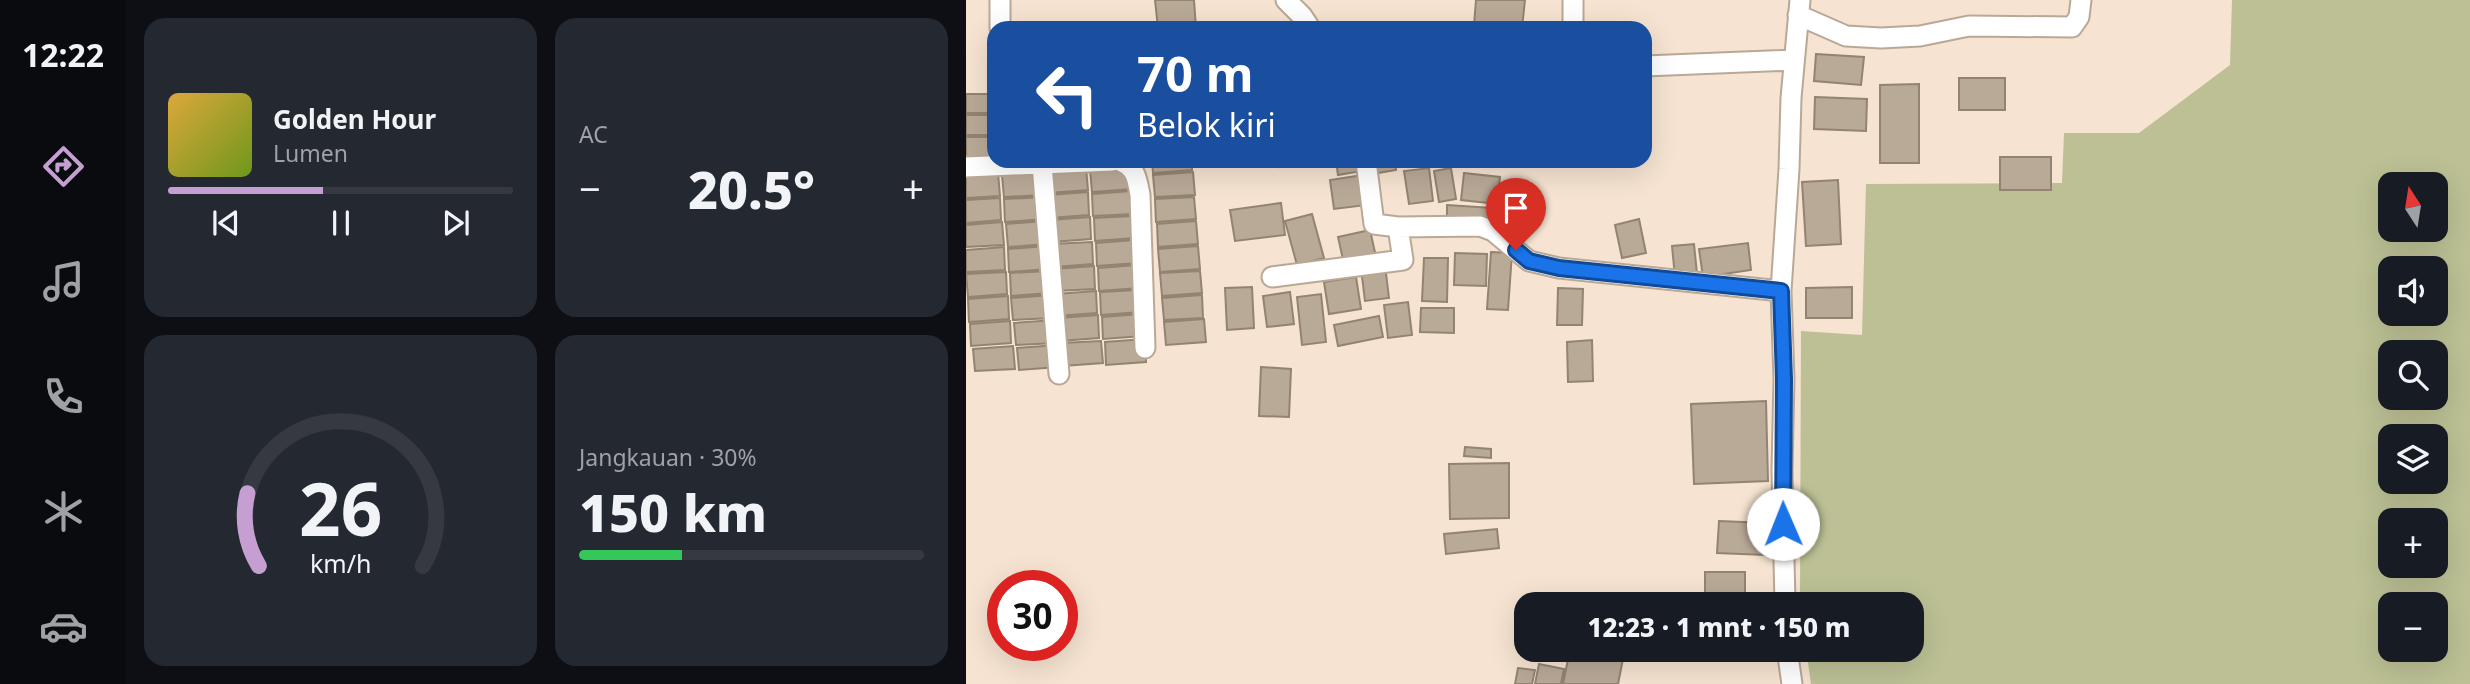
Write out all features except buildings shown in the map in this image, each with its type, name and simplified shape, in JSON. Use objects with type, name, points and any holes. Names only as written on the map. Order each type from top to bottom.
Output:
[{"type":"street","points":[[1000,0],[1000,21]]},
{"type":"street","points":[[1286,0],[1306,21]]},
{"type":"street","points":[[1573,0],[1573,21]]},
{"type":"street","points":[[1784,592],[1784,379],[1781,291],[1799,7],[1846,36],[1920,36],[1969,26],[2071,27],[2079,17],[2081,0]]},
{"type":"street","points":[[1652,66],[1794,60]]},
{"type":"street","points":[[966,167],[987,164]]},
{"type":"street","points":[[1042,168],[1059,374]]},
{"type":"street","points":[[1132,168],[1140,195],[1146,348]]},
{"type":"street","points":[[1367,168],[1374,224],[1398,227],[1479,226],[1493,231],[1529,261],[1559,268],[1781,291]]},
{"type":"street","points":[[1272,276],[1403,260],[1398,227]]},
{"type":"street","points":[[1789,662],[1792,684]]},
{"type":"green space","points":[[2232,0],[2470,0],[2470,684],[1811,684],[1808,662],[1924,662],[1924,592],[1800,592],[1801,331],[1862,335],[1866,184],[2062,183],[2064,133],[2139,133],[2230,65]]},
{"type":"route","points":[[1516,250],[1529,261],[1559,268],[1781,291],[1784,379],[1783,524]]}]
